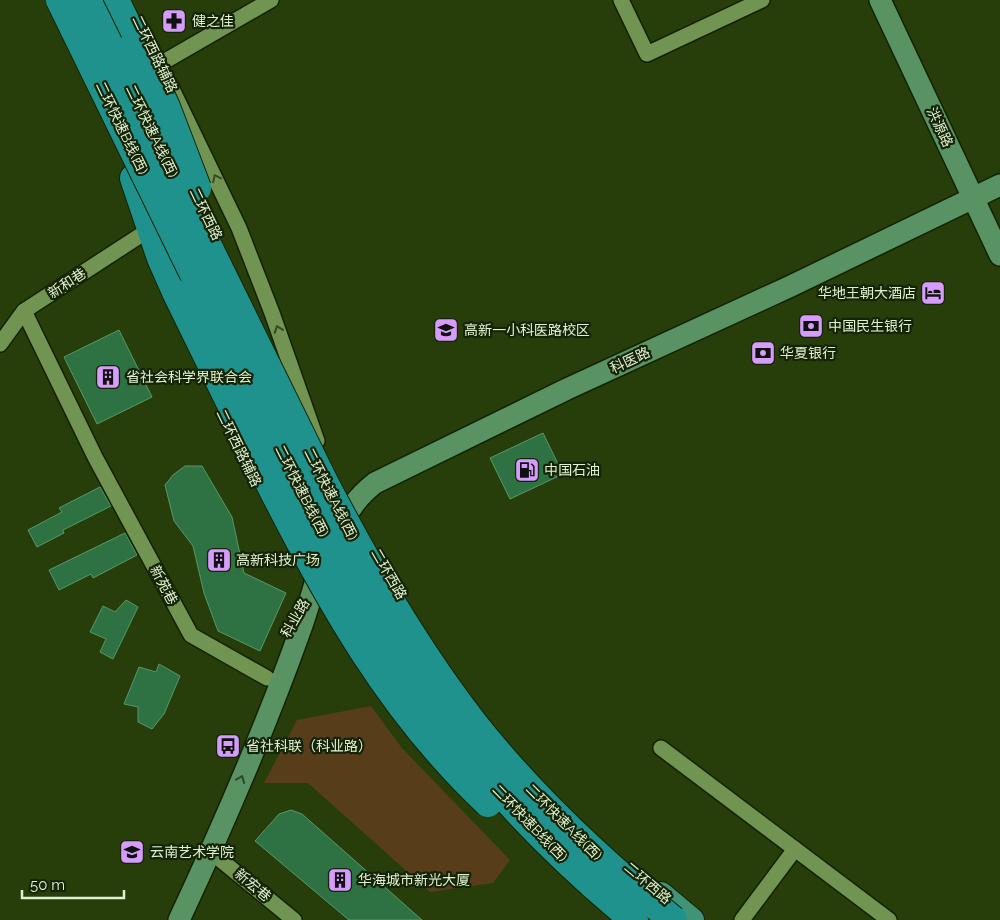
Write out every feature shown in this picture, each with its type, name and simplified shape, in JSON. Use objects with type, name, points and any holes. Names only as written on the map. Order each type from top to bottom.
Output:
[{"type":"highway","name":"二环快速B线(西)","points":[[60,0],[288,466],[334,553],[380,632],[425,699],[486,776],[611,909],[634,920]]},
{"type":"highway","name":"二环快速A线(西)","points":[[87,0],[319,471],[364,555],[402,620],[450,692],[499,754],[552,813],[606,864],[672,920]]},
{"type":"highway","points":[[115,0],[172,121],[255,342]]},
{"type":"highway","points":[[134,178],[161,258],[177,294],[296,535],[344,620],[390,692],[426,739],[484,800],[611,909]]},
{"type":"main road","points":[[46,0],[278,471],[355,614],[400,685],[445,746],[492,802],[544,856],[611,909]]},
{"type":"main road","name":"二环西路","points":[[101,0],[317,441],[387,572],[426,636],[455,678],[494,728],[545,787],[584,827],[692,920]]},
{"type":"street","name":"二环西路辅路","points":[[128,0],[223,192],[269,305],[317,441]]},
{"type":"street","points":[[160,64],[271,0]]},
{"type":"street","points":[[620,0],[647,54],[762,0]]},
{"type":"street","name":"洪源路","points":[[880,0],[1000,255]]},
{"type":"street","name":"二环西路辅路","points":[[134,178],[144,233],[153,266],[166,300],[251,474],[324,609],[345,635],[400,685]]},
{"type":"street","name":"科医路","points":[[312,589],[324,559],[351,506],[375,483],[567,389],[791,286],[1000,186]]},
{"type":"street","name":"新和巷","points":[[0,344],[24,311],[144,233]]},
{"type":"street","name":"新苑巷","points":[[24,311],[95,457],[191,636],[267,678]]},
{"type":"street","name":"科业路","points":[[163,920],[198,846],[288,624],[312,589]]},
{"type":"street","name":"科业路","points":[[179,920],[211,852],[301,629],[312,589]]},
{"type":"street","points":[[661,748],[890,920]]},
{"type":"street","points":[[742,920],[795,849]]},
{"type":"street","name":"新宏巷","points":[[211,852],[292,919]]},
{"type":"shaded area","points":[[371,706],[401,747],[510,860],[493,883],[430,892],[308,783],[264,783],[297,720]]},
{"type":"building","name":"省社会科学界联合会","points":[[119,330],[152,397],[97,424],[64,357]]},
{"type":"building","points":[[543,433],[563,474],[510,499],[490,458]]},
{"type":"building","name":"高新科技广场","points":[[185,466],[202,466],[232,517],[244,573],[286,593],[260,651],[218,631],[204,593],[193,546],[174,521],[165,485],[173,475]]},
{"type":"building","points":[[100,487],[111,506],[63,530],[64,533],[37,547],[28,530],[62,512],[59,508]]},
{"type":"building","points":[[125,533],[137,555],[93,578],[91,574],[59,590],[49,570]]},
{"type":"building","points":[[126,600],[138,607],[113,659],[100,652],[106,639],[90,632],[103,606],[115,612]]},
{"type":"building","points":[[159,664],[180,676],[164,714],[152,729],[138,722],[138,707],[124,704],[139,667],[156,672]]},
{"type":"building","name":"华海城市新光大厦","points":[[291,810],[302,814],[422,920],[349,920],[255,841],[279,814]]},
{"type":"place","name":"健之佳","points":[[174,21]]},
{"type":"place","name":"华地王朝大酒店","points":[[933,293]]},
{"type":"place","name":"中国民生银行","points":[[811,326]]},
{"type":"place","name":"高新一小科医路校区","points":[[446,330]]},
{"type":"place","name":"华夏银行","points":[[763,353]]},
{"type":"place","name":"省社会科学界联合会","points":[[108,377]]},
{"type":"place","name":"中国石油","points":[[527,470]]},
{"type":"place","name":"高新科技广场","points":[[219,560]]},
{"type":"place","name":"省社科联（科业路）","points":[[228,746]]},
{"type":"place","name":"云南艺术学院","points":[[132,852]]},
{"type":"place","name":"华海城市新光大厦","points":[[340,880]]}]
